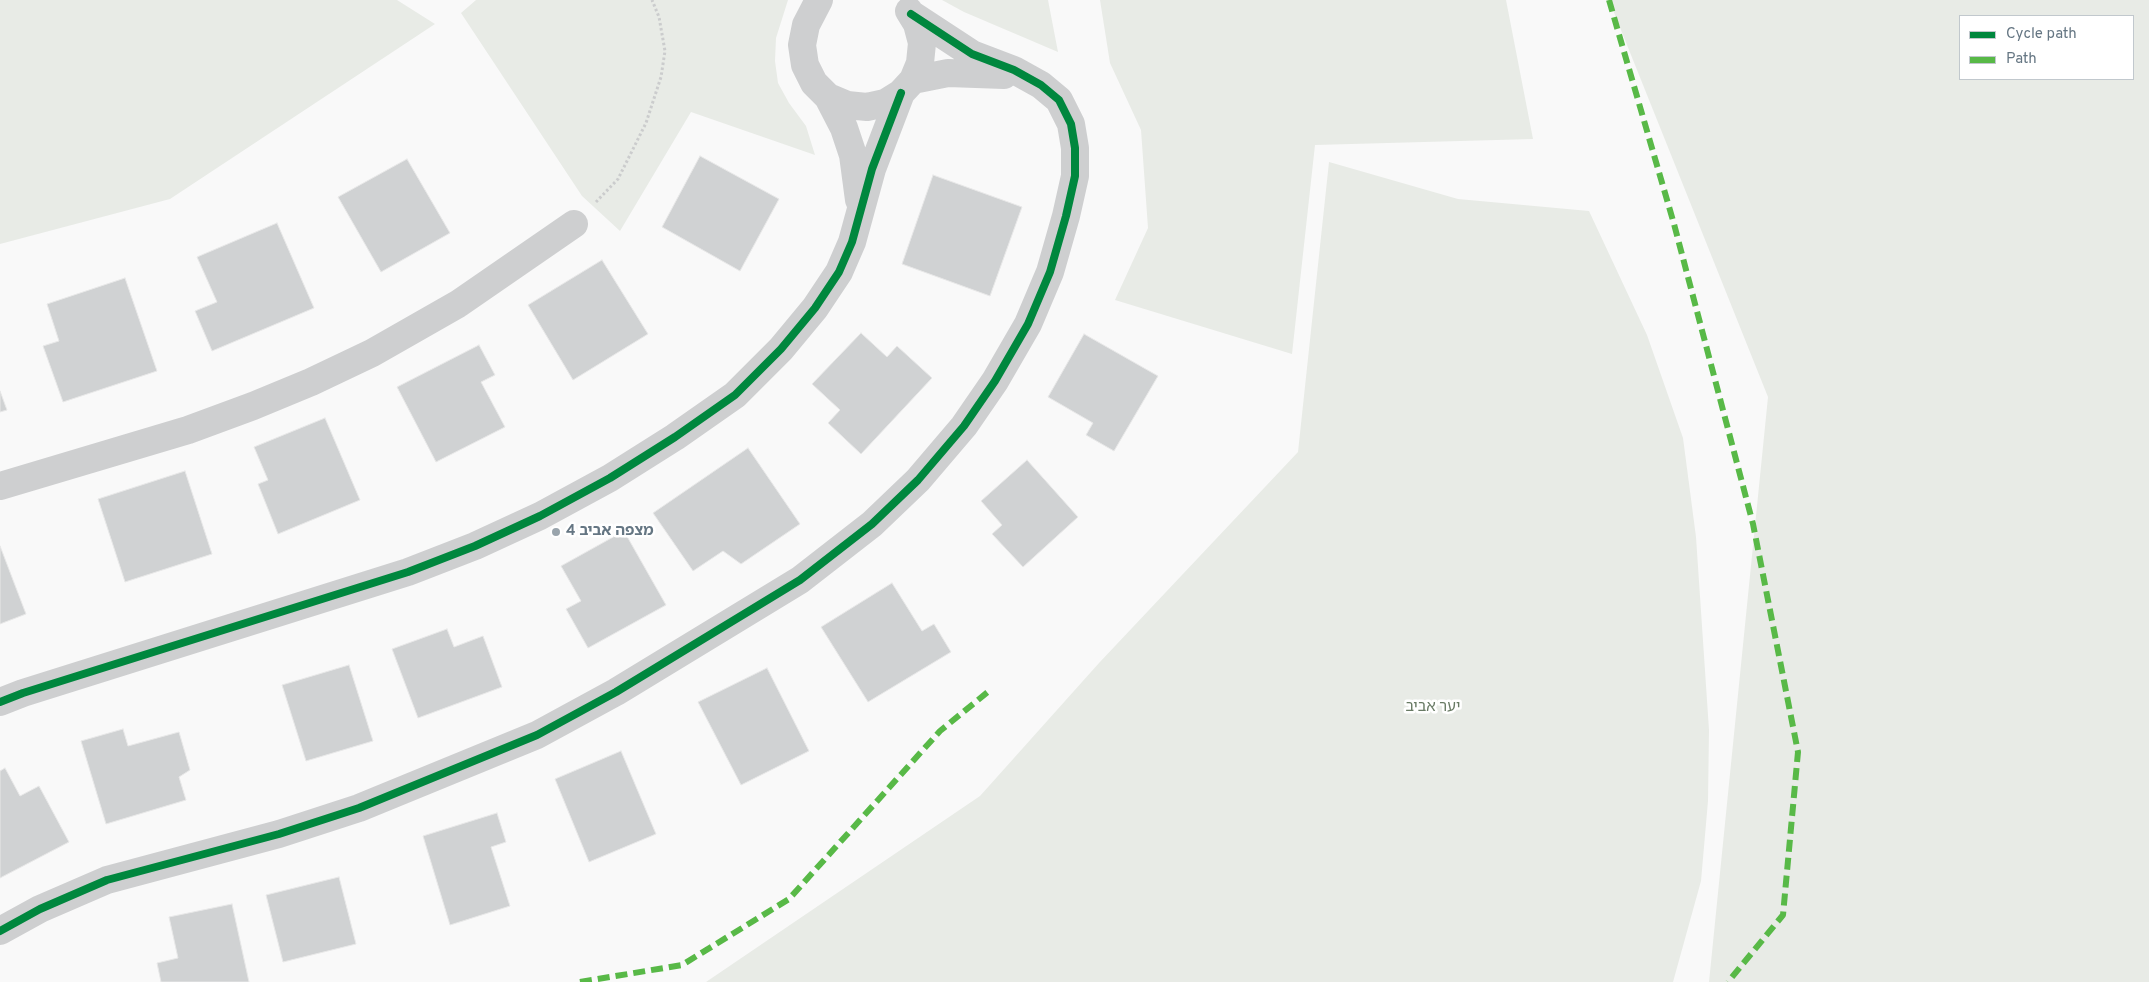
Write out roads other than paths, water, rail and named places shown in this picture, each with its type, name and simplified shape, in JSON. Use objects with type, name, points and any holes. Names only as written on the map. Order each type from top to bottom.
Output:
[{"type":"street","points":[[820,3],[806,25],[802,45],[804,65],[814,83],[828,97],[844,128],[853,154],[860,214]]},
{"type":"street","points":[[0,931],[40,909],[107,880],[279,834],[359,808],[537,735],[705,640],[800,580],[872,524],[918,480],[964,426],[995,381],[1028,324],[1050,272],[1066,216],[1074,176],[1075,148],[1071,124],[1059,100],[1041,85],[1026,76],[972,54],[904,7]]},
{"type":"street","points":[[0,702],[32,690],[408,572],[483,542],[540,516],[610,478],[736,395],[781,349],[815,308],[839,272],[852,242],[872,169],[907,87],[920,63],[922,43],[917,24],[904,7]]},
{"type":"street","points":[[828,97],[847,105],[867,107],[885,103],[907,87],[948,74],[1026,76]]},
{"type":"street","points":[[0,486],[188,430],[254,406],[311,382],[372,353],[458,304],[574,224]]},
{"type":"place","name":"מצפה אביב 4","points":[[556,532]]},
{"type":"park label","name":"יער אביב","points":[[1433,708]]}]
